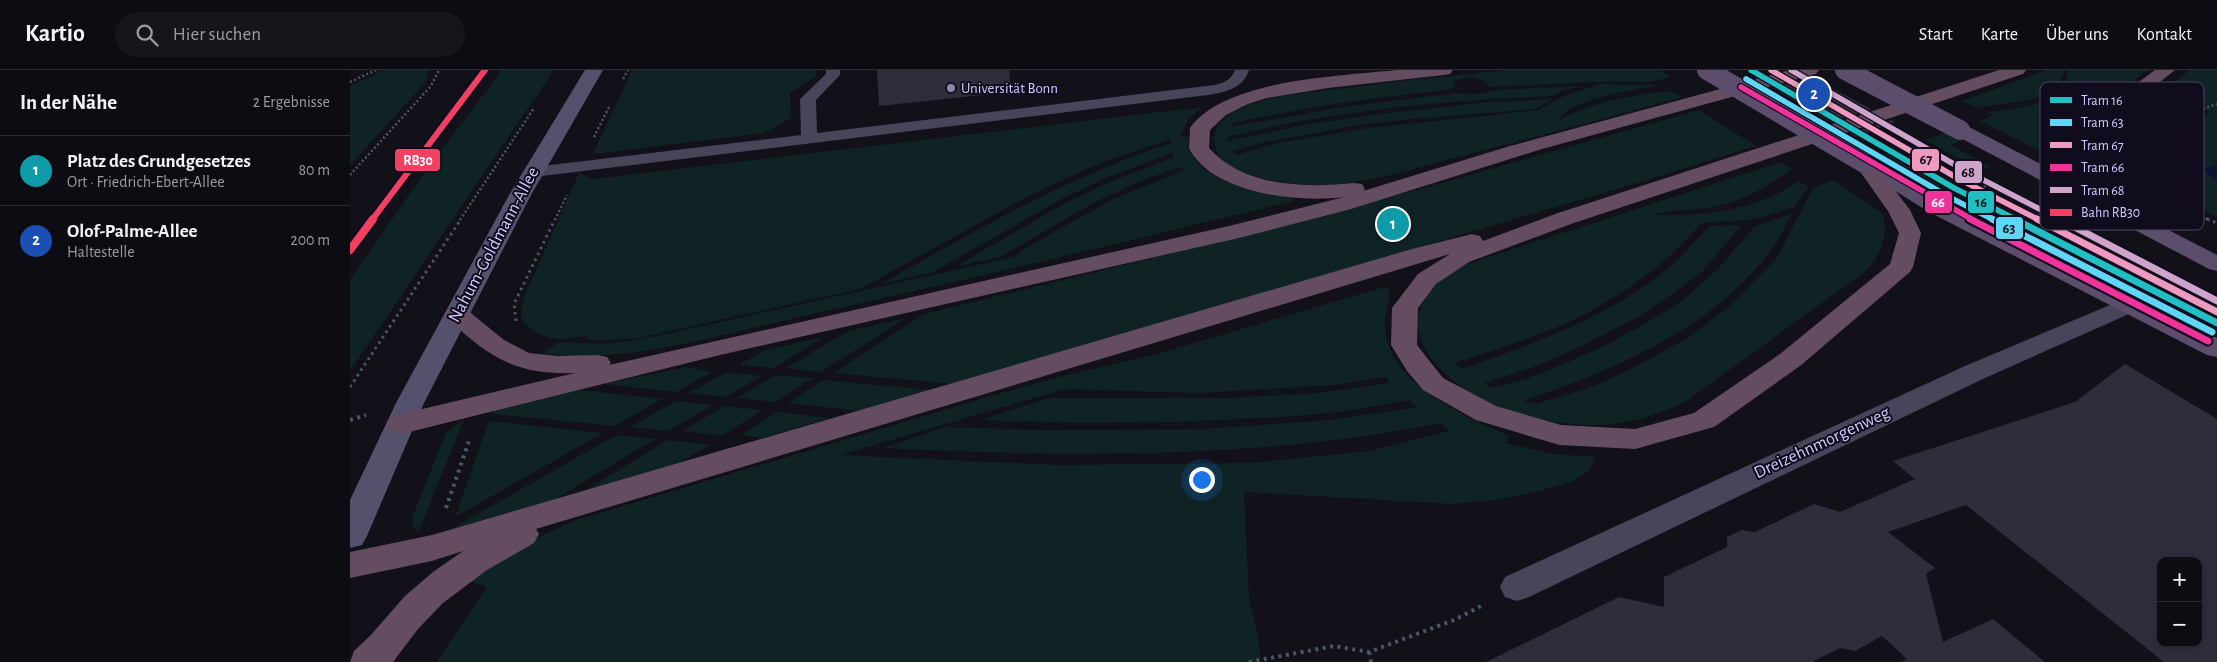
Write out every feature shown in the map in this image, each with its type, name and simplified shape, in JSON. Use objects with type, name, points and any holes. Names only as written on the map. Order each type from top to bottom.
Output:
[{"type":"highway","points":[[1444,70],[1297,88],[1240,100],[1219,111],[1200,128],[1199,149],[1217,167],[1257,185],[1308,191],[1347,190],[1385,184],[1534,146],[1810,70]]},
{"type":"highway","points":[[1864,163],[1899,210],[1910,233],[1901,268],[1790,360],[1704,420],[1634,439],[1560,435],[1486,413],[1433,384],[1416,365],[1404,345],[1405,308],[1427,279],[1461,257],[1563,219],[2017,70]]},
{"type":"highway","points":[[2150,82],[2166,70]]},
{"type":"highway","points":[[406,414],[482,404],[720,347],[1231,233],[1351,202],[1534,146]]},
{"type":"highway","points":[[350,565],[432,548],[1420,254],[1563,219]]},
{"type":"highway","points":[[457,314],[486,340],[520,359],[572,367],[720,347]]},
{"type":"highway","points":[[367,662],[381,652],[406,619],[442,585],[474,561],[500,545],[585,503]]},
{"type":"main road","name":"Nahum-Goldmann-Allee","points":[[350,536],[406,414],[457,314],[534,172],[594,70]]},
{"type":"main road","points":[[1707,70],[1937,207],[2217,349]]},
{"type":"main road","points":[[1845,70],[2040,172]]},
{"type":"main road","points":[[2151,230],[2217,264]]},
{"type":"street","name":"Dreizehnmorgenweg","points":[[1517,587],[1975,372],[2129,305]]},
{"type":"lane","points":[[809,138],[808,99],[833,74],[833,70]]},
{"type":"lane","points":[[534,172],[1202,91],[1226,87],[1238,80],[1242,70]]},
{"type":"path","points":[[350,82],[376,70]]},
{"type":"path","points":[[350,175],[431,86],[439,70]]},
{"type":"path","points":[[619,88],[628,70]]},
{"type":"path","points":[[350,387],[538,103]]},
{"type":"path","points":[[2204,109],[2217,104]]},
{"type":"path","points":[[517,323],[514,304],[610,105]]},
{"type":"path","points":[[1909,148],[1970,182]]},
{"type":"path","points":[[2204,217],[2217,223]]},
{"type":"path","points":[[432,548],[482,404]]},
{"type":"path","points":[[350,420],[406,414]]},
{"type":"path","points":[[1250,662],[1334,646],[1369,652],[1454,620],[1517,587]]},
{"type":"path","points":[[1369,652],[1372,662]]},
{"type":"green space","points":[[384,70],[429,70],[425,83],[350,165],[350,86]]},
{"type":"green space","points":[[502,70],[554,70],[350,371],[350,280],[424,173]]},
{"type":"green space","points":[[632,70],[817,70],[816,76],[790,93],[791,118],[764,133],[593,154]]},
{"type":"green space","points":[[1507,70],[1661,70],[1671,77],[1649,82],[1589,82],[1488,87],[1487,83],[1480,79],[1463,78],[1455,81],[1453,85],[1455,88],[1449,90],[1315,107],[1234,123],[1231,127],[1342,107],[1457,93],[1482,94],[1493,90],[1587,86],[1564,90],[1553,96],[1430,104],[1349,113],[1228,137],[1227,141],[1309,124],[1380,114],[1489,102],[1553,99],[1535,109],[1360,125],[1265,142],[1232,151],[1236,155],[1278,143],[1368,128],[1538,110],[1562,97],[1599,84],[1664,85],[1607,95],[1591,100],[1577,105],[1566,112],[1559,120],[1586,108],[1628,97],[1672,91],[1682,97],[1413,169],[1356,182],[1337,184],[1294,184],[1250,175],[1227,163],[1219,155],[1214,142],[1218,125],[1223,120],[1234,112],[1258,102],[1297,94]]},
{"type":"green space","points":[[2046,70],[2065,70],[2060,82],[2040,82],[2040,96],[2033,99],[1977,108],[1962,101]]},
{"type":"green space","points":[[2065,70],[2148,70],[2131,82],[2064,82],[2068,71]]},
{"type":"green space","points":[[2190,70],[2217,70],[2217,218],[2204,210],[2204,115],[2211,112],[2204,109],[2204,82],[2175,82]]},
{"type":"green space","points":[[2040,102],[2040,151],[1980,121],[1992,115],[1987,112]]},
{"type":"green space","points":[[1202,107],[1188,120],[1180,137],[1188,137],[1188,149],[1202,168],[1219,179],[1251,190],[1294,198],[1294,201],[675,346],[607,355],[574,356],[542,353],[559,342],[606,344],[657,336],[1014,257],[1029,246],[1113,199],[1184,170],[1180,167],[1141,181],[1097,201],[1000,257],[955,267],[1065,203],[1107,183],[1174,157],[1172,153],[1104,179],[1065,197],[933,272],[881,284],[952,244],[1059,188],[1171,143],[1171,139],[1103,162],[1034,193],[860,289],[639,338],[593,341],[585,338],[589,335],[561,339],[552,338],[537,332],[521,319],[525,295],[579,173],[593,179]]},
{"type":"green space","points":[[1699,110],[1756,146],[1631,185],[953,384],[834,373],[924,314],[1209,244],[1413,191]]},
{"type":"green space","points":[[1948,132],[1962,140],[1951,145],[1991,167],[1981,171],[1925,140]]},
{"type":"green space","points":[[1887,153],[1941,186],[1926,191],[1871,159]]},
{"type":"green space","points":[[1781,162],[1792,169],[1751,195],[1717,206],[1651,215],[1708,213],[1728,210],[1765,199],[1798,181],[1809,186],[1795,207],[1755,219],[1701,223],[1671,255],[1654,269],[1599,307],[1560,326],[1455,363],[1463,369],[1573,326],[1625,299],[1650,282],[1673,264],[1710,226],[1742,225],[1700,274],[1642,315],[1578,348],[1531,368],[1484,383],[1492,388],[1526,379],[1573,360],[1608,344],[1683,300],[1718,269],[1755,226],[1793,213],[1776,243],[1753,272],[1726,298],[1696,321],[1663,342],[1628,359],[1593,375],[1523,401],[1536,404],[1591,387],[1625,372],[1686,339],[1730,306],[1777,258],[1813,188],[1833,180],[1883,214],[1885,230],[1880,251],[1867,270],[1684,403],[1650,416],[1614,424],[1561,423],[1533,418],[1492,404],[1464,389],[1436,364],[1426,350],[1419,335],[1418,319],[1423,302],[1439,282],[1464,265]]},
{"type":"green space","points":[[2083,262],[2217,329],[2217,339],[2069,267]]},
{"type":"green space","points":[[1381,288],[1390,289],[1385,327],[1390,348],[1400,366],[1414,382],[1451,408],[1509,436],[1506,443],[1553,454],[1596,457],[1589,471],[1570,482],[1536,492],[1495,500],[1453,504],[1244,492],[1249,597],[1258,636],[1261,662],[436,662],[487,587],[469,581],[512,550],[573,521],[977,400],[1062,376],[1153,355]],"holes":[[[1386,377],[1389,383],[1319,393],[1226,398],[1049,398],[980,420],[1080,423],[1175,422],[1340,412],[1409,400],[1417,407],[1331,420],[1203,429],[1044,430],[945,427],[883,448],[1022,453],[1163,453],[1233,450],[1302,444],[1440,423],[1449,431],[1370,451],[1251,463],[1058,465],[840,455],[1065,389],[1197,393],[1335,385]]]},
{"type":"green space","points":[[906,318],[821,372],[786,368],[848,331]]},
{"type":"green space","points":[[824,337],[774,368],[739,365],[765,350]]},
{"type":"green space","points":[[685,367],[712,372],[676,392],[605,384]]},
{"type":"green space","points":[[726,372],[762,376],[725,397],[689,393]]},
{"type":"green space","points":[[775,375],[813,378],[776,402],[737,398]]},
{"type":"green space","points":[[823,380],[932,390],[859,411],[788,403]]},
{"type":"green space","points":[[579,390],[662,399],[615,426],[493,414],[495,409]]},
{"type":"green space","points":[[676,401],[712,405],[668,431],[630,427]]},
{"type":"green space","points":[[724,406],[762,410],[722,436],[683,431]]},
{"type":"green space","points":[[777,412],[830,418],[762,438],[742,435]]},
{"type":"green space","points":[[464,419],[419,531],[413,526],[412,518],[446,433]]},
{"type":"green space","points":[[489,421],[603,433],[455,517]]},
{"type":"green space","points":[[616,435],[655,439],[555,499],[451,529]]},
{"type":"green space","points":[[668,440],[710,445],[679,463],[584,491]]},
{"type":"building","points":[[877,70],[1009,70],[1011,92],[879,106]]},
{"type":"building","points":[[1811,77],[1871,109],[1831,122],[1773,88]]},
{"type":"building","points":[[1891,120],[1895,122],[1856,137],[1850,133]]},
{"type":"building","points":[[2125,364],[2217,419],[2217,662],[2164,662],[1966,505],[1888,532],[1935,568],[1926,574],[1943,642],[1993,619],[2045,662],[1900,662],[1907,659],[1882,636],[1855,651],[1840,648],[1812,662],[1486,662],[1619,597],[1664,607],[1664,577],[1727,547],[1727,537],[1742,530],[1755,532],[1814,504],[1840,512],[1915,479],[1893,461],[2075,402]]},
{"type":"waterway","points":[[2217,167],[2208,170],[2217,177]]},
{"type":"tram line","name":"16","points":[[1751,70],[1954,188],[2217,323]]},
{"type":"tram line","name":"67","points":[[1771,70],[1959,179],[2040,221]]},
{"type":"tram line","name":"68","points":[[1791,70],[1964,170],[2040,209]]},
{"type":"tram line","name":"63","points":[[1746,79],[1949,197],[2212,332]]},
{"type":"tram line","name":"66","points":[[1741,87],[1945,206],[2208,341]]},
{"type":"tram line","name":"67","points":[[2058,230],[2217,312]]},
{"type":"tram line","name":"68","points":[[2080,230],[2217,301]]},
{"type":"rail line","name":"RB30","points":[[350,250],[485,70]]},
{"type":"place","name":"Universität Bonn","points":[[951,88]]},
{"type":"place","name":"Olof-Palme-Allee","points":[[1814,94]]},
{"type":"place","name":"Platz des Grundgesetzes","points":[[1393,224]]}]
